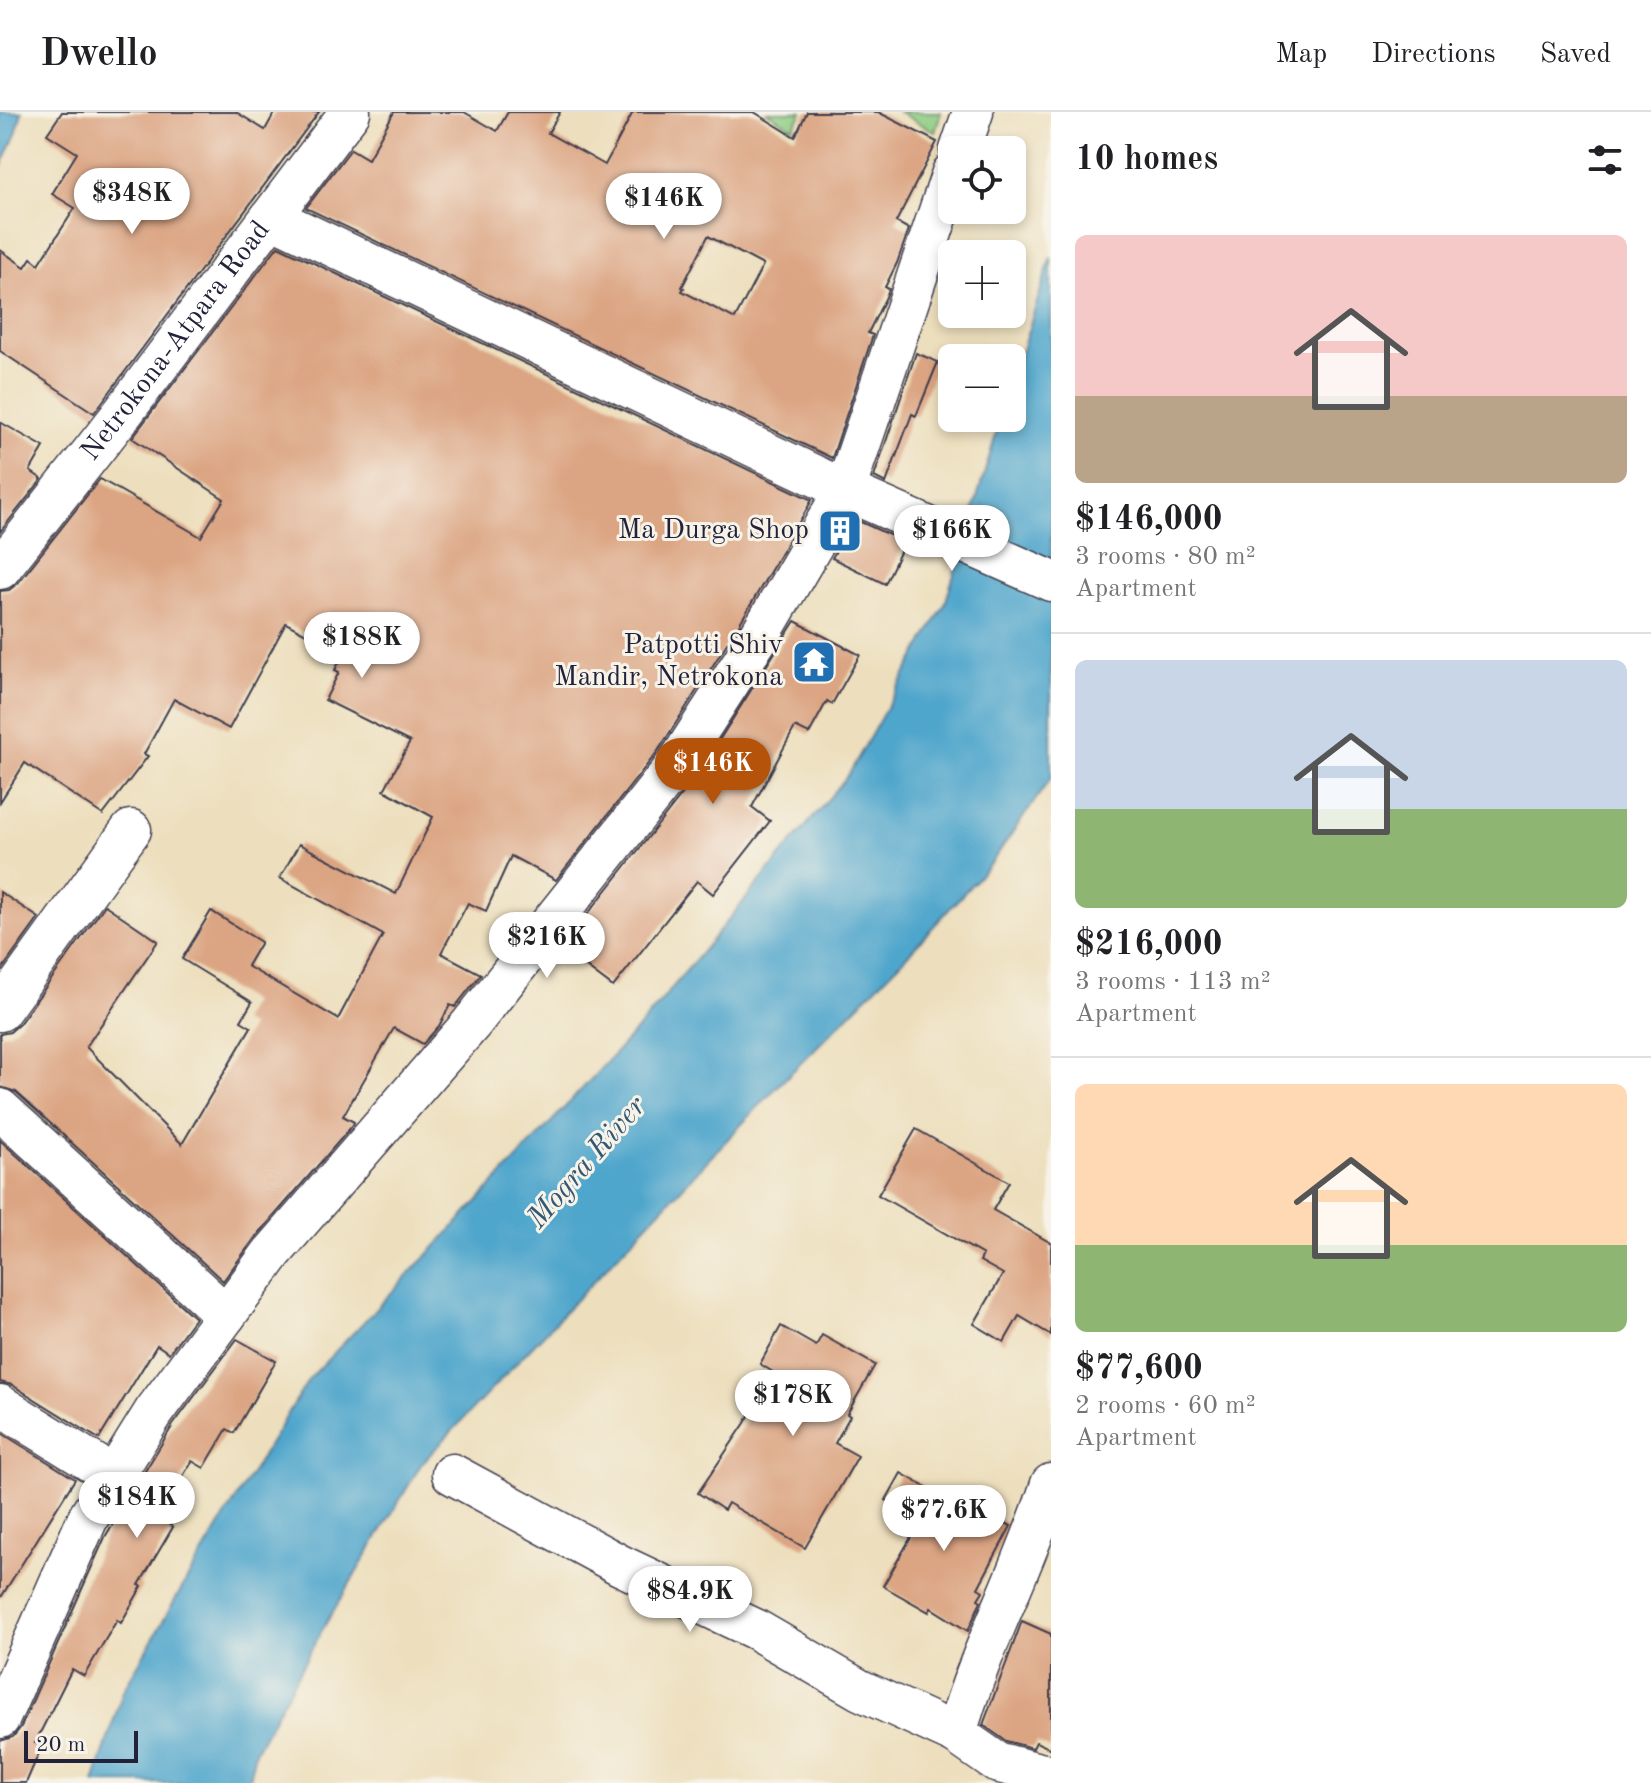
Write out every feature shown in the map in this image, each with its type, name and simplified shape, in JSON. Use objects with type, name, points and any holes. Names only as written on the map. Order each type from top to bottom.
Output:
[{"type":"street","name":"Netrokona-Atpara Road","points":[[0,569],[119,418],[350,112]]},
{"type":"street","points":[[965,136],[973,112]]},
{"type":"street","points":[[271,217],[862,498],[1051,581]]},
{"type":"street","points":[[0,1718],[88,1518],[154,1412],[272,1253],[471,1024],[677,764],[760,635],[862,498],[938,224]]},
{"type":"street","points":[[0,1011],[131,830]]},
{"type":"street","points":[[0,1109],[226,1315]]},
{"type":"street","points":[[0,1405],[114,1476]]},
{"type":"street","points":[[452,1474],[620,1565],[755,1629],[860,1690],[956,1734],[996,1762],[1051,1776]]},
{"type":"street","points":[[956,1734],[968,1691],[1040,1518],[1051,1484]]},
{"type":"green space","points":[[767,112],[802,112],[793,128]]},
{"type":"green space","points":[[899,112],[941,112],[935,132]]},
{"type":"water","points":[[0,112],[22,112],[0,170]]},
{"type":"water","name":"Mogra River","points":[[1051,257],[1051,778],[991,863],[903,960],[775,1089],[422,1463],[322,1630],[255,1752],[248,1783],[94,1783],[123,1691],[309,1379],[643,1023],[849,774],[945,604],[997,432],[1026,432],[1024,344]]},
{"type":"building","points":[[62,112],[236,112],[265,130],[275,112],[319,112],[94,413],[0,351],[0,250],[25,267],[31,258],[39,264],[75,208],[52,194],[77,153],[47,134]]},
{"type":"building","points":[[394,112],[464,112],[497,131],[508,112],[560,112],[548,133],[605,165],[633,112],[754,112],[795,137],[807,112],[878,112],[937,142],[896,222],[909,229],[885,287],[889,289],[868,333],[873,335],[832,458],[306,208],[351,149],[368,159]],"holes":[[[708,236],[763,265],[735,319],[682,291]]]},
{"type":"building","points":[[278,246],[812,500],[740,623],[658,751],[556,880],[511,856],[486,911],[468,903],[441,953],[481,974],[455,1007],[450,1005],[439,1026],[423,1044],[394,1028],[343,1116],[354,1122],[353,1125],[255,1238],[223,1281],[16,1092],[0,1087],[0,1034],[10,1032],[19,1024],[105,905],[158,941],[86,1047],[182,1144],[251,1027],[241,1021],[252,1002],[182,959],[211,911],[261,942],[247,966],[338,1019],[383,935],[280,878],[299,844],[396,894],[433,817],[384,790],[410,742],[325,700],[339,672],[335,670],[343,654],[286,623],[229,729],[174,699],[144,754],[148,756],[103,815],[25,763],[0,802],[0,591],[9,590],[18,583],[100,479],[201,537],[224,499],[132,438]]},
{"type":"building","points":[[916,353],[938,362],[916,416],[912,414],[886,483],[874,477]]},
{"type":"building","points":[[0,422],[44,447],[30,471],[42,479],[0,532]]},
{"type":"building","points":[[854,519],[905,542],[885,584],[832,558]]},
{"type":"building","points":[[795,621],[860,655],[832,704],[827,701],[809,734],[795,727],[752,807],[770,821],[713,894],[697,881],[613,987],[561,948],[695,778]]},
{"type":"building","points":[[0,892],[39,918],[0,972]]},
{"type":"building","points":[[916,1129],[1009,1182],[993,1210],[1051,1243],[1051,1335],[1019,1316],[1004,1342],[974,1324],[1003,1274],[980,1261],[983,1255],[878,1195]]},
{"type":"building","points":[[0,1140],[195,1318],[169,1353],[157,1345],[99,1439],[12,1385],[0,1382]]},
{"type":"building","points":[[781,1326],[816,1346],[822,1335],[875,1365],[847,1414],[850,1416],[835,1443],[858,1456],[805,1548],[728,1503],[724,1510],[698,1493],[745,1423],[773,1372],[760,1364]]},
{"type":"building","points":[[237,1339],[276,1361],[234,1433],[227,1429],[204,1468],[192,1461],[158,1518],[173,1527],[121,1623],[117,1620],[84,1676],[72,1669],[35,1743],[42,1746],[26,1783],[0,1783],[0,1741],[13,1737],[21,1727],[105,1537],[173,1425]]},
{"type":"building","points":[[0,1432],[75,1479],[0,1599]]},
{"type":"building","points":[[901,1473],[976,1516],[980,1509],[1011,1526],[978,1588],[983,1591],[978,1599],[981,1601],[968,1631],[931,1608],[929,1612],[883,1586],[921,1520],[886,1500]]},
{"type":"building","points":[[1022,1621],[1051,1634],[1051,1749],[1036,1742],[1033,1748],[1006,1741],[983,1725]]},
{"type":"place","name":"Ma Durga Shop","points":[[840,531]]},
{"type":"place","name":"Patpotti Shiv Mandir, Netrokona","points":[[814,662]]}]
